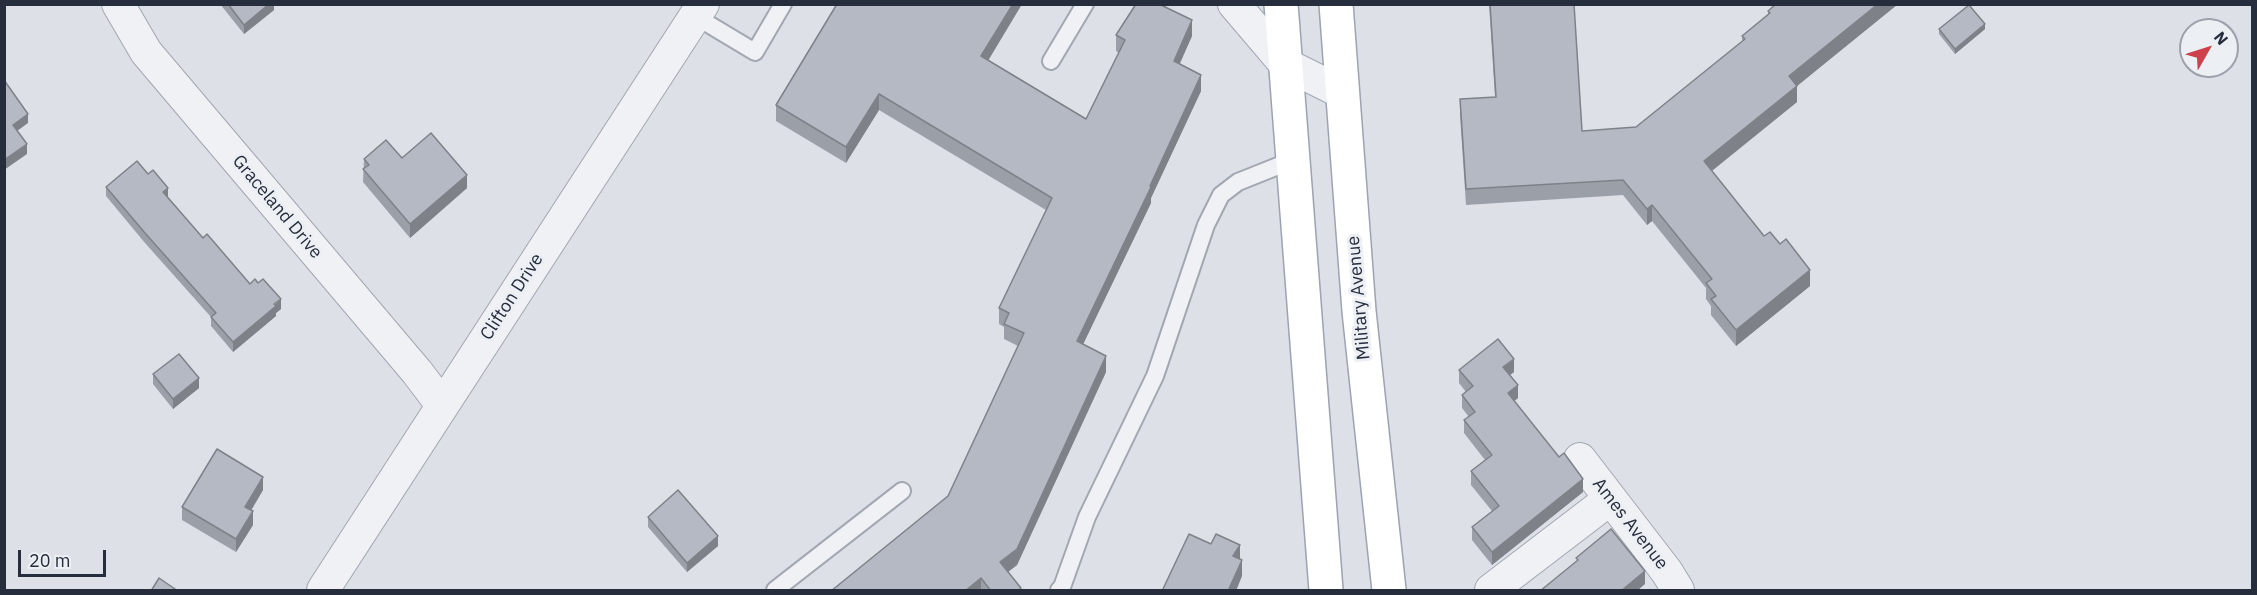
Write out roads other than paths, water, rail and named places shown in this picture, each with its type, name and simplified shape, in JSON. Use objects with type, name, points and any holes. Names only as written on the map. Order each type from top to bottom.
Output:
[{"type":"main road","points":[[1281,4],[1326,591]]},
{"type":"main road","name":"Military Avenue","points":[[1336,4],[1359,311],[1389,591]]},
{"type":"street","name":"Graceland Drive","points":[[118,4],[146,52],[442,405]]},
{"type":"street","points":[[1234,4],[1285,64],[1343,93]]},
{"type":"street","name":"Clifton Drive","points":[[323,591],[699,10]]},
{"type":"street","name":"Ames Avenue","points":[[1580,459],[1667,572],[1678,591]]},
{"type":"street","points":[[1491,591],[1610,499]]},
{"type":"lane","points":[[699,10],[755,52],[783,4]]},
{"type":"lane","points":[[1051,61],[1085,4]]},
{"type":"lane","points":[[1059,591],[1087,517],[1155,376],[1206,225],[1221,195],[1238,182],[1293,160]]},
{"type":"lane","points":[[775,591],[902,491]]}]
